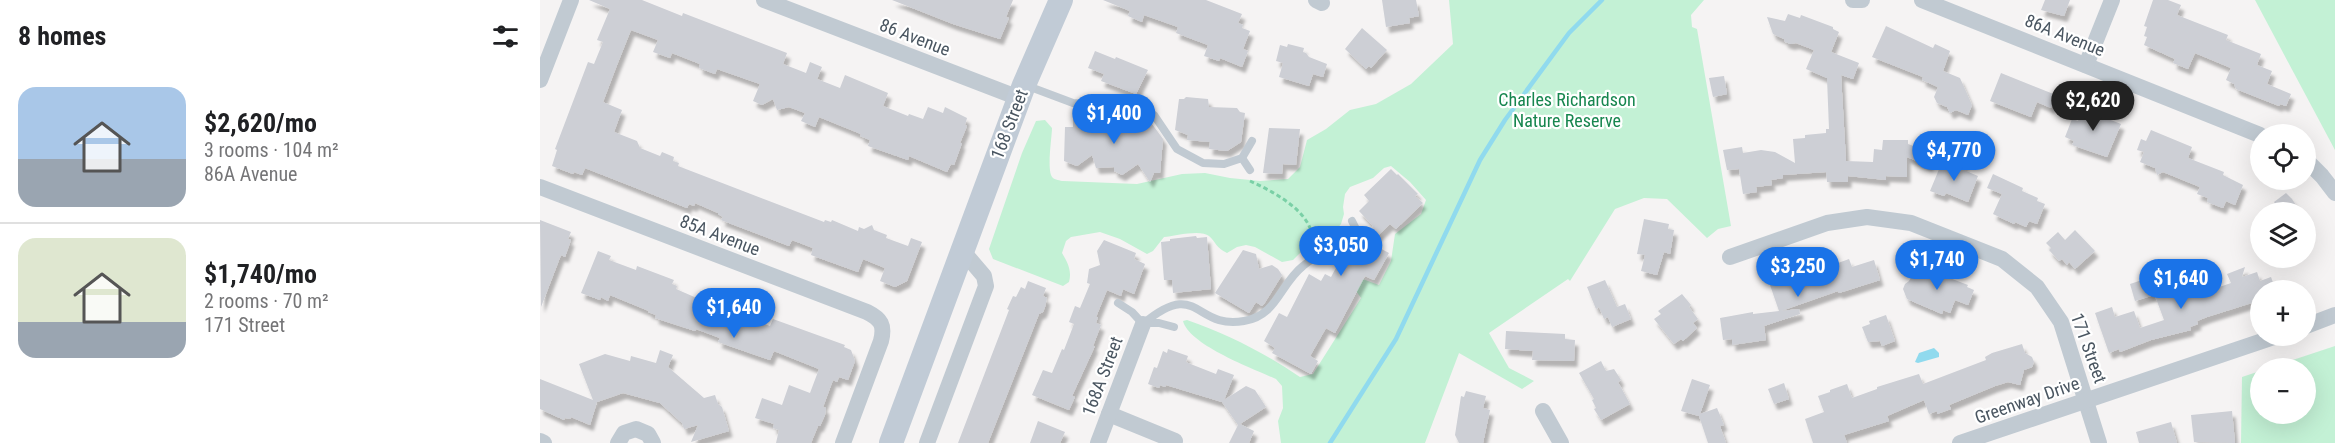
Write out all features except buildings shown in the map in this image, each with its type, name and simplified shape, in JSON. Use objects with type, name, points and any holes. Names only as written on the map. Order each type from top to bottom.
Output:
[{"type":"main road","name":"168 Street","points":[[891,443],[961,249],[1022,91],[1061,0]]},
{"type":"street","points":[[540,81],[571,0]]},
{"type":"street","name":"86 Avenue","points":[[764,0],[1022,91]]},
{"type":"street","points":[[1853,0],[1862,0]]},
{"type":"street","name":"86A Avenue","points":[[1922,0],[2250,131]]},
{"type":"street","points":[[2086,64],[2112,0]]},
{"type":"street","points":[[2316,170],[2335,193]]},
{"type":"street","name":"85A Avenue","points":[[540,187],[875,316],[882,323],[881,341],[843,443]]},
{"type":"street","name":"171 Street","points":[[1730,257],[1808,228],[1837,220],[1860,217],[1911,223],[1968,244],[2010,264],[2042,292],[2061,322],[2099,443]]},
{"type":"street","points":[[927,443],[986,286],[984,276],[961,249]]},
{"type":"street","points":[[2316,322],[2335,315]]},
{"type":"street","name":"168A Street","points":[[1098,443],[1143,324]]},
{"type":"street","name":"Greenway Drive","points":[[1960,443],[2250,346]]},
{"type":"street","points":[[1543,411],[1561,443]]},
{"type":"street","points":[[1109,414],[1175,441]]},
{"type":"street","points":[[618,443],[624,433],[636,429],[648,434],[653,443]]},
{"type":"lane","points":[[1022,91],[1073,103],[1098,105],[1123,103],[1140,106],[1154,115],[1173,145],[1188,157],[1211,165],[1238,160],[1252,141]]},
{"type":"lane","points":[[1238,160],[1250,170]]},
{"type":"lane","points":[[1143,324],[1160,310],[1175,304],[1191,305],[1209,316],[1227,322],[1235,323],[1254,319],[1272,306],[1297,271],[1354,225],[1368,234]]},
{"type":"lane","points":[[1118,303],[1132,312],[1143,324]]},
{"type":"lane","points":[[1143,324],[1159,323],[1174,327]]},
{"type":"path","points":[[1238,160],[1250,181],[1265,187],[1292,206],[1306,222],[1312,232],[1306,248],[1312,260]]},
{"type":"green space","name":"Charles Richardson Nature Reserve","points":[[1449,0],[1704,0],[1691,15],[1692,27],[1697,29],[1731,226],[1718,229],[1707,238],[1667,199],[1644,198],[1615,209],[1570,281],[1568,279],[1489,333],[1509,368],[1534,381],[1522,389],[1459,353],[1425,443],[1281,443],[1278,421],[1283,408],[1282,386],[1276,379],[1238,363],[1209,347],[1188,330],[1183,321],[1187,320],[1217,331],[1259,352],[1300,377],[1313,374],[1361,298],[1354,288],[1357,277],[1379,285],[1391,261],[1395,234],[1421,214],[1426,200],[1391,166],[1384,168],[1373,178],[1350,187],[1345,194],[1341,224],[1335,231],[1302,251],[1293,260],[1282,262],[1255,247],[1246,245],[1227,253],[1218,247],[1209,236],[1200,233],[1164,237],[1153,251],[1147,254],[1120,239],[1100,232],[1071,237],[1066,241],[1062,253],[1069,267],[1070,278],[1069,282],[1063,286],[993,259],[989,249],[1022,153],[1036,121],[1045,120],[1052,128],[1051,175],[1061,181],[1137,184],[1182,174],[1205,173],[1260,181],[1288,179],[1300,167],[1307,140],[1326,129],[1350,110],[1376,104],[1411,84],[1453,44]]},
{"type":"green space","points":[[2255,0],[2335,0],[2335,150]]},
{"type":"green space","points":[[2335,346],[2335,443],[2241,443],[2242,377],[2250,374],[2250,424],[2316,424],[2316,358],[2299,358]]},
{"type":"water","points":[[1934,348],[1939,353],[1939,357],[1915,362],[1919,353]]},
{"type":"waterway","points":[[1330,443],[1396,339],[1480,160],[1505,120],[1569,33],[1602,0]]}]
